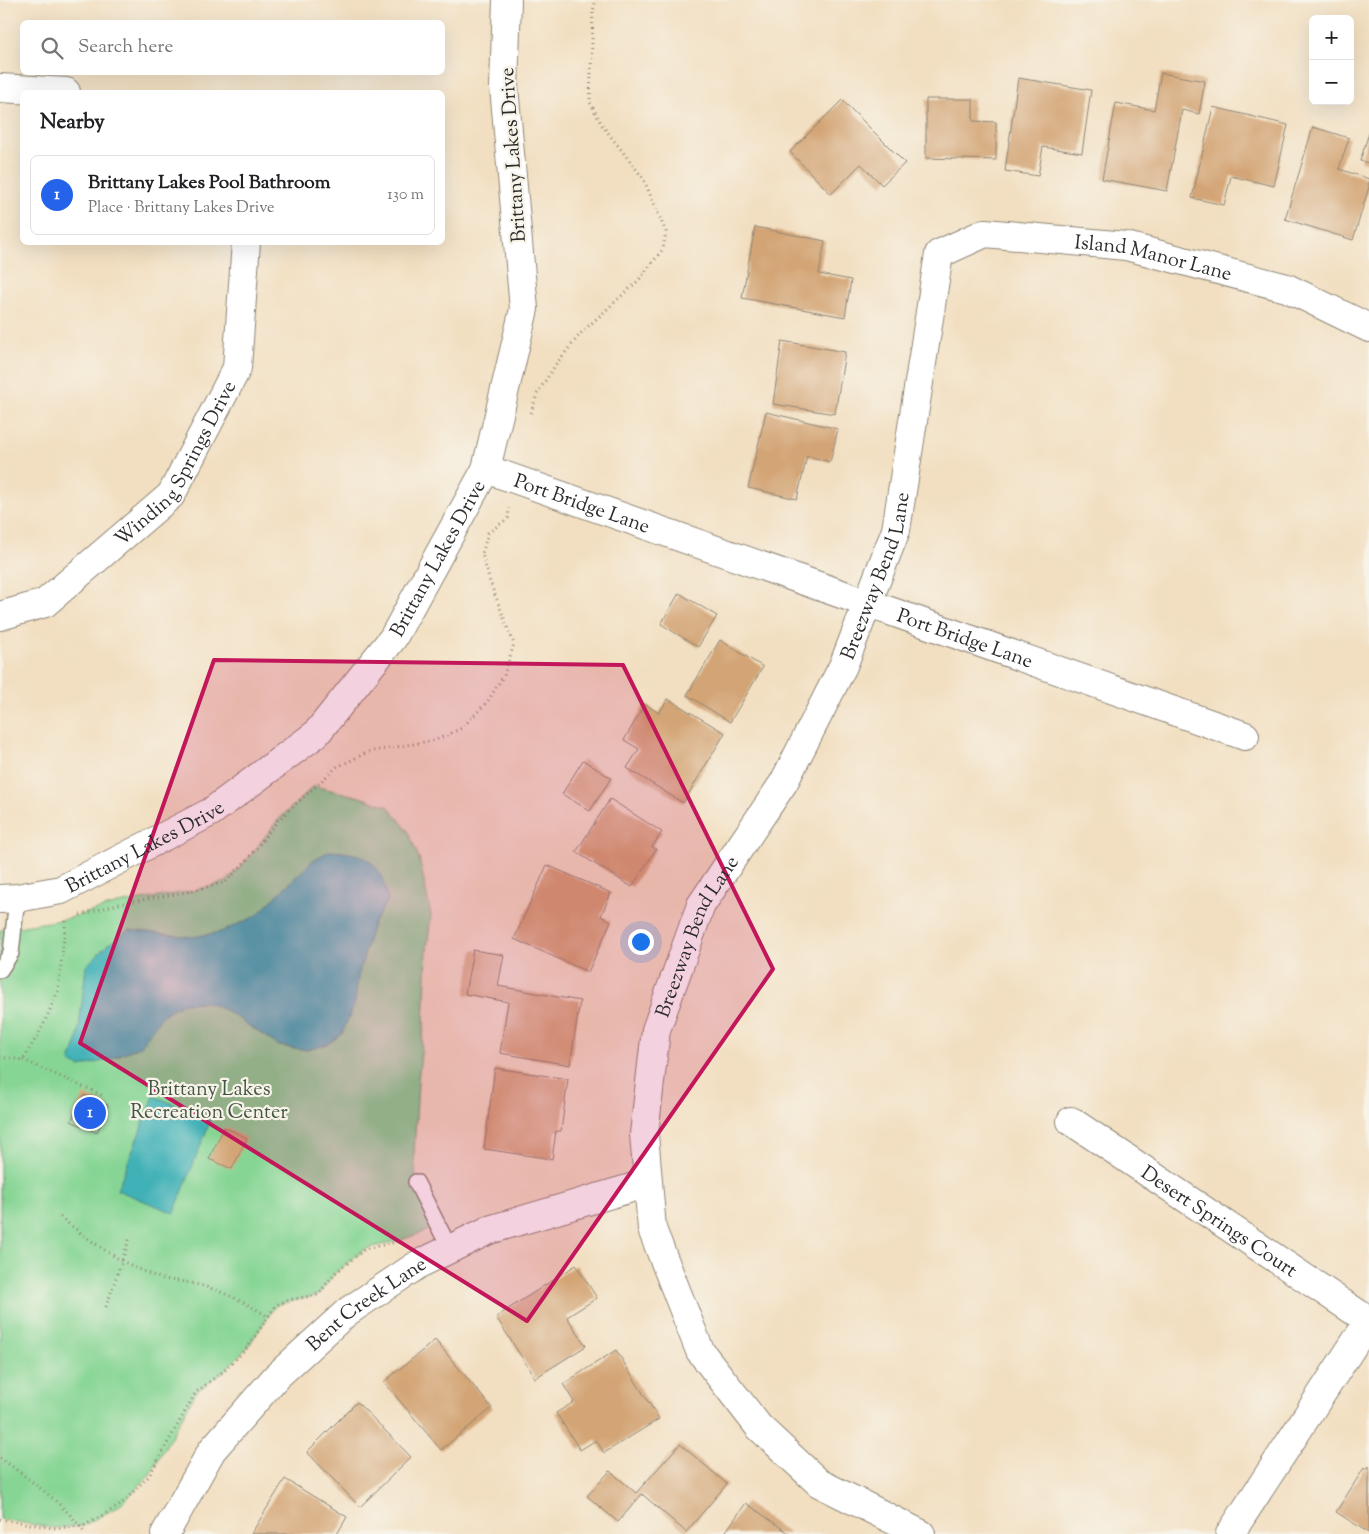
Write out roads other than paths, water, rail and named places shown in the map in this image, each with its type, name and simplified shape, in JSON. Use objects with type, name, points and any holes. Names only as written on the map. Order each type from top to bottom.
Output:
[{"type":"street","name":"Brittany Lakes Drive","points":[[8,899],[61,890],[211,812],[316,734],[393,638],[486,469],[524,309],[504,87],[507,0]]},
{"type":"street","points":[[0,88],[33,90]]},
{"type":"street","name":"Island Manor Lane","points":[[938,261],[939,254],[985,234],[1126,246],[1287,288],[1369,328]]},
{"type":"street","name":"Winding Springs Drive","points":[[0,616],[45,604],[171,495],[237,368],[246,245]]},
{"type":"street","name":"Breezway Bend Lane","points":[[921,1534],[820,1483],[759,1427],[700,1350],[652,1229],[644,1134],[656,1030],[702,905],[784,782],[843,666],[896,530],[938,261]]},
{"type":"street","name":"Port Bridge Lane","points":[[486,469],[1245,736]]},
{"type":"street","name":"Desert Springs Court","points":[[1071,1120],[1369,1321]]},
{"type":"street","name":"Bent Creek Lane","points":[[166,1534],[212,1450],[276,1377],[347,1312],[419,1264],[489,1230],[648,1183]]},
{"type":"street","points":[[1230,1534],[1369,1321]]},
{"type":"lane","points":[[0,970],[12,953],[8,899]]},
{"type":"lane","points":[[416,1182],[450,1249]]},
{"type":"water","points":[[329,851],[354,854],[370,861],[381,876],[388,900],[373,924],[358,977],[355,1002],[342,1034],[328,1044],[307,1050],[279,1046],[227,1011],[206,1002],[182,1003],[164,1014],[140,1046],[111,1059],[80,1067],[70,1062],[78,1037],[86,966],[107,945],[129,930],[193,937],[221,932],[256,916],[313,860]]},
{"type":"water","points":[[154,1096],[211,1119],[174,1213],[117,1190]]},
{"type":"place","name":"Brittany Lakes Pool Bathroom","points":[[90,1113]]},
{"type":"park label","name":"Brittany Lakes Recreation Center","points":[[209,1100]]}]
